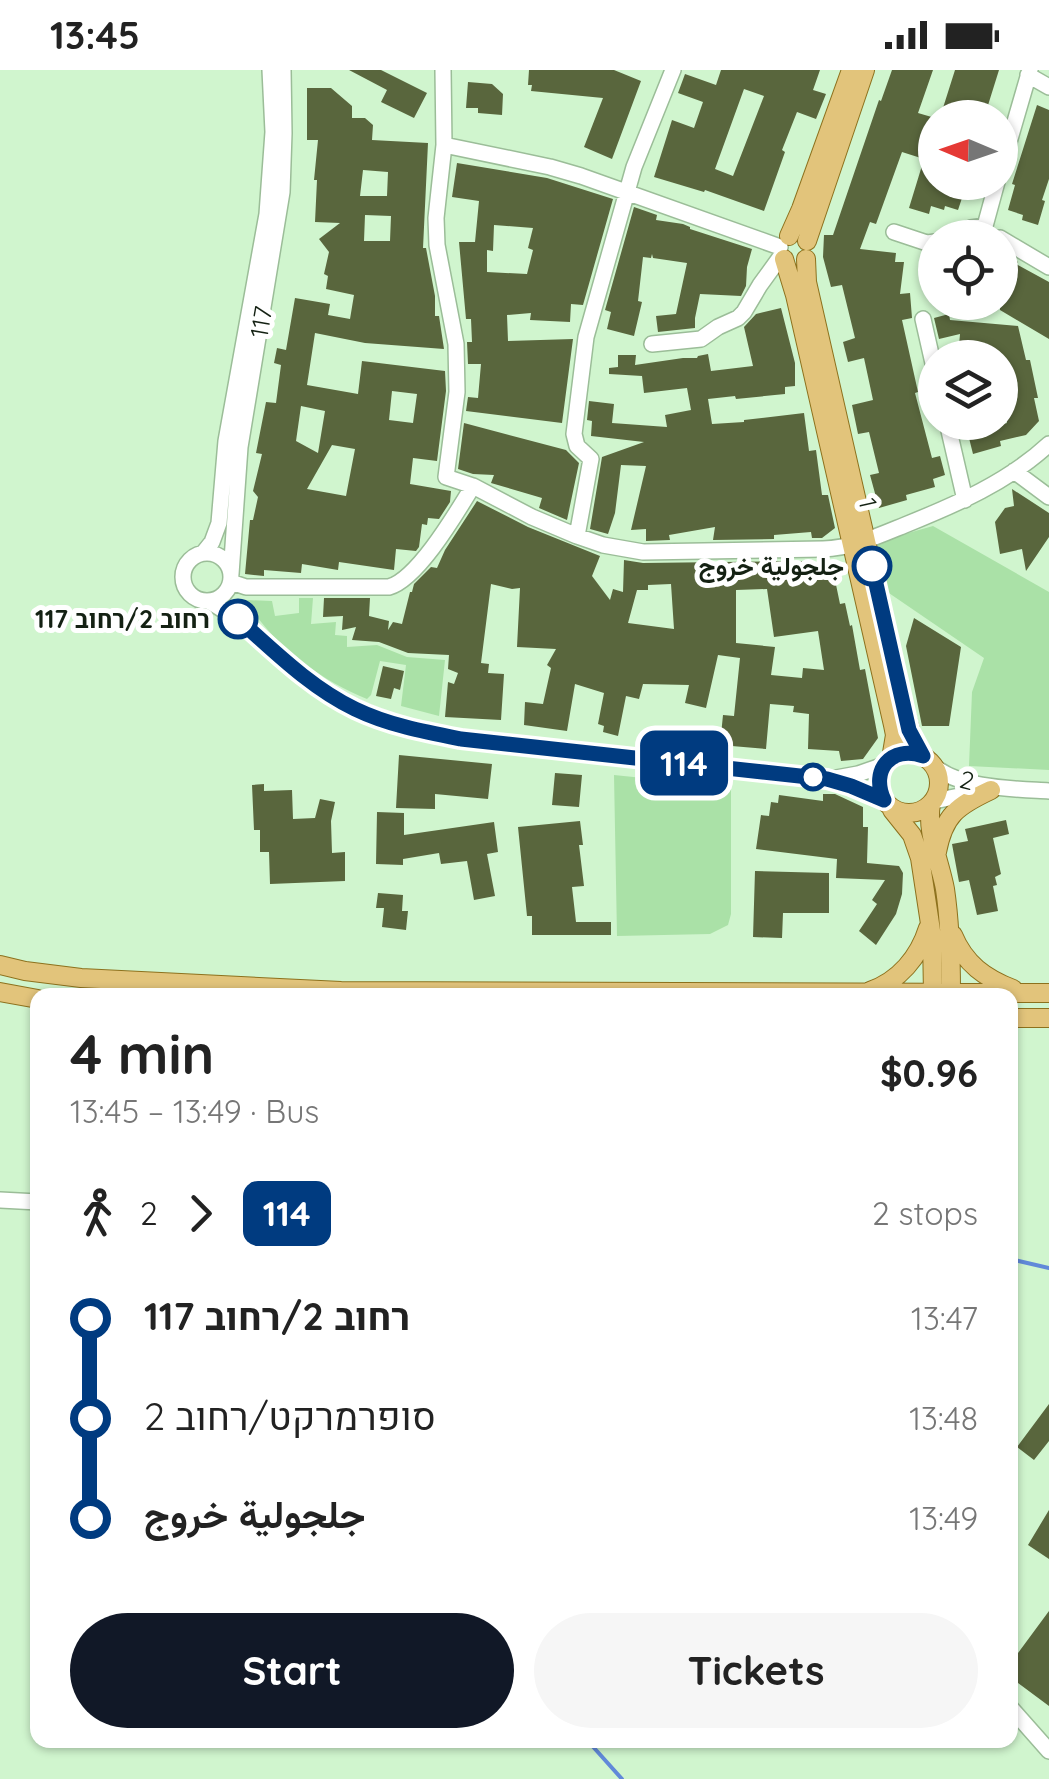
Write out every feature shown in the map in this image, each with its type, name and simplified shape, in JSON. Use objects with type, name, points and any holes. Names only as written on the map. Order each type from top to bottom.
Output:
[{"type":"main road","points":[[791,250],[850,70]]},
{"type":"main road","points":[[791,250],[813,218],[865,70]]},
{"type":"main road","name":"1","points":[[791,250],[791,279],[859,543],[914,741],[928,761]]},
{"type":"main road","name":"1","points":[[859,543],[894,725],[894,746],[888,762]]},
{"type":"main road","points":[[940,988],[916,846],[879,788],[878,779],[888,762],[904,753],[928,761],[938,776],[930,830],[958,946],[972,966],[1009,988]]},
{"type":"main road","points":[[937,853],[947,820],[958,808],[997,790]]},
{"type":"main road","points":[[888,805],[909,814],[933,803]]},
{"type":"main road","points":[[877,988],[910,964],[930,918]]},
{"type":"main road","points":[[942,988],[950,924]]},
{"type":"main road","points":[[0,965],[82,978],[267,988]]},
{"type":"main road","points":[[1018,991],[1023,993]]},
{"type":"main road","points":[[0,992],[30,998]]},
{"type":"main road","points":[[1018,993],[1049,993]]},
{"type":"main road","points":[[1018,1018],[1049,1018]]},
{"type":"street","name":"117","points":[[204,552],[219,524],[226,440],[267,214],[273,132],[270,70]]},
{"type":"street","name":"117","points":[[230,582],[240,447],[282,192],[282,70]]},
{"type":"street","points":[[443,70],[444,145],[437,245],[456,344],[457,379],[446,478],[473,486],[532,517],[603,545],[644,552],[823,549],[859,543],[965,500],[1014,471],[1049,444]]},
{"type":"street","points":[[577,536],[592,459],[578,446],[574,434],[583,351],[641,148],[673,70]]},
{"type":"street","points":[[1018,111],[1029,72],[1049,86]]},
{"type":"street","points":[[444,145],[550,167],[791,250],[760,284],[738,318],[701,339],[652,344]]},
{"type":"street","points":[[894,232],[918,240]]},
{"type":"street","points":[[1018,249],[1049,267]]},
{"type":"street","points":[[951,440],[965,500]]},
{"type":"street","points":[[1014,471],[1049,497]]},
{"type":"street","points":[[230,582],[246,587],[399,584],[445,530],[473,486]]},
{"type":"street","points":[[248,628],[233,603],[225,560],[213,553],[193,556],[182,576],[193,597],[234,615],[248,628],[312,682],[356,709],[410,728],[461,739],[827,779],[888,805]]},
{"type":"street","points":[[208,601],[223,596],[230,582]]},
{"type":"street","name":"2","points":[[928,761],[940,772],[997,790]]},
{"type":"street","points":[[827,779],[858,774],[888,762]]},
{"type":"street","name":"2","points":[[933,803],[997,790],[1049,791]]},
{"type":"street","points":[[0,1200],[30,1202]]},
{"type":"street","points":[[1018,1717],[1049,1751]]},
{"type":"green space","points":[[933,526],[1049,592],[1049,770],[969,766],[972,692],[984,658],[883,589],[873,543]]},
{"type":"green space","points":[[299,598],[313,598],[311,624],[336,622],[335,635],[347,636],[347,647],[377,645],[407,657],[445,660],[439,716],[401,706],[406,665],[380,661],[367,699],[332,682],[283,646],[246,600],[272,601],[275,616],[299,613]]},
{"type":"green space","points":[[614,775],[731,787],[728,925],[710,934],[617,936]]},
{"type":"building","points":[[349,70],[381,70],[427,93],[414,118],[381,102],[387,90]]},
{"type":"building","points":[[529,70],[614,70],[641,81],[612,159],[584,147],[603,98],[531,91]]},
{"type":"building","points":[[721,70],[820,70],[813,90],[826,94],[816,119],[797,112],[764,211],[654,177],[672,120],[694,128],[703,102],[678,93],[685,74],[716,85]],"holes":[[[744,89],[764,96],[733,176],[715,169]]]},
{"type":"building","points":[[892,70],[933,70],[923,100],[918,100],[918,157],[902,152],[876,224],[870,222],[860,249],[896,253],[895,262],[904,262],[900,294],[910,293],[912,318],[902,320],[918,392],[918,440],[927,440],[932,458],[940,456],[945,475],[933,479],[935,487],[879,508],[870,475],[879,473],[869,432],[858,434],[852,405],[873,400],[864,358],[848,362],[843,342],[855,338],[842,285],[831,287],[823,257],[824,235],[833,235]]},
{"type":"building","points":[[955,70],[999,70],[990,100],[945,100]]},
{"type":"building","points":[[468,82],[492,84],[503,94],[502,115],[466,108]]},
{"type":"building","points":[[307,88],[331,88],[352,106],[352,118],[365,118],[373,125],[372,140],[428,143],[423,248],[444,349],[365,343],[315,333],[307,385],[358,394],[362,361],[445,371],[437,461],[413,458],[410,484],[451,491],[450,502],[439,519],[428,518],[427,525],[422,524],[416,551],[396,549],[394,570],[339,562],[338,570],[302,564],[301,573],[264,570],[264,576],[245,574],[250,520],[258,497],[253,491],[262,454],[256,453],[266,402],[276,403],[281,365],[274,363],[277,348],[286,350],[295,298],[330,304],[328,315],[350,319],[354,295],[326,289],[328,276],[324,274],[329,252],[319,239],[340,223],[315,222],[318,140],[307,140]],"holes":[[[363,170],[388,172],[387,196],[360,196]],[[365,215],[391,216],[390,241],[364,241]],[[392,391],[417,394],[413,423],[389,420]],[[301,406],[325,411],[318,453],[296,441]],[[332,445],[355,449],[346,496],[307,489]]]},
{"type":"building","points":[[1037,105],[1049,110],[1049,179],[1038,225],[1008,210],[1011,200],[1018,200],[1018,165]]},
{"type":"building","points":[[457,163],[547,178],[613,199],[583,305],[571,304],[570,322],[530,320],[531,313],[507,315],[508,341],[573,339],[562,423],[466,411],[468,397],[478,398],[481,364],[468,364],[471,319],[466,319],[459,242],[475,242],[479,201],[452,197]],"holes":[[[494,225],[533,228],[527,274],[487,272],[487,250],[493,251]]]},
{"type":"building","points":[[918,179],[918,200],[961,200],[958,210],[931,206],[929,214],[909,208]]},
{"type":"building","points":[[634,207],[657,215],[656,220],[683,224],[752,249],[741,296],[700,294],[695,328],[658,332],[656,316],[676,314],[687,263],[653,258],[652,254],[651,258],[643,257],[638,301],[642,302],[634,336],[607,329],[611,312],[605,310]]},
{"type":"building","points":[[1018,265],[1049,282],[1049,339],[1017,320]]},
{"type":"building","points":[[781,308],[795,363],[795,386],[785,387],[785,394],[708,399],[712,424],[804,413],[809,451],[816,450],[822,495],[828,495],[835,528],[822,538],[812,538],[811,532],[774,535],[774,539],[713,540],[715,527],[669,535],[670,540],[646,541],[646,529],[631,530],[646,466],[621,465],[608,534],[590,529],[602,457],[644,442],[591,436],[592,421],[587,420],[589,401],[614,404],[612,423],[667,427],[665,415],[691,410],[687,388],[644,393],[642,376],[609,374],[609,368],[618,367],[618,355],[636,355],[635,365],[708,354],[711,371],[753,366],[744,327],[756,314]]},
{"type":"building","points":[[934,320],[1018,326],[1038,398],[1034,398],[1039,421],[1026,435],[1018,437],[1018,340],[959,340],[960,334],[939,339]]},
{"type":"building","points":[[464,423],[566,450],[579,463],[567,520],[539,508],[542,498],[491,483],[494,475],[458,469]]},
{"type":"building","points":[[970,440],[1004,440],[1000,441],[1001,446],[973,454]]},
{"type":"building","points":[[1012,489],[1049,513],[1049,537],[1026,571],[1022,549],[1000,554],[995,522],[1005,508],[1014,506]]},
{"type":"building","points":[[477,501],[600,556],[592,576],[610,600],[613,589],[623,592],[624,560],[802,561],[802,569],[838,562],[841,574],[834,575],[840,604],[845,603],[852,625],[860,670],[865,669],[878,738],[863,759],[841,761],[839,751],[808,749],[809,714],[793,712],[794,706],[770,704],[766,749],[720,745],[723,715],[734,716],[740,658],[718,655],[706,708],[685,703],[689,685],[643,684],[639,699],[626,696],[618,736],[603,732],[604,726],[598,724],[604,693],[575,684],[567,731],[524,725],[525,702],[543,704],[551,668],[547,665],[556,649],[517,647],[520,588],[491,584],[481,663],[489,664],[488,673],[504,674],[501,720],[445,717],[448,682],[454,684],[458,673],[448,669],[449,655],[408,653],[379,642],[352,640],[356,627],[342,630],[343,616],[323,617],[324,598],[370,598],[369,616],[389,621],[388,630],[393,622],[402,624],[414,584],[431,567],[437,568]],"holes":[[[671,584],[674,629],[628,623],[637,590],[648,590],[648,585]],[[767,589],[774,637],[818,631],[824,670],[803,668],[802,678],[771,675],[775,647],[736,643],[736,590]]]},
{"type":"building","points":[[914,618],[961,647],[949,726],[922,726],[906,646]]},
{"type":"building","points":[[383,666],[404,671],[400,690],[394,688],[391,699],[376,696]]},
{"type":"building","points":[[399,755],[492,764],[488,799],[435,794],[435,809],[396,808]]},
{"type":"building","points":[[555,773],[582,775],[579,807],[552,805]]},
{"type":"building","points":[[264,784],[264,791],[292,790],[293,819],[315,818],[320,799],[335,802],[332,853],[345,852],[345,881],[270,884],[269,852],[260,852],[260,830],[254,830],[252,785]]},
{"type":"building","points":[[823,794],[835,794],[863,807],[863,827],[868,827],[867,863],[899,866],[903,873],[896,914],[876,945],[859,931],[877,904],[872,900],[885,880],[836,878],[837,859],[756,849],[761,815],[769,816],[771,802],[778,803],[779,795],[823,801]]},
{"type":"building","points":[[377,812],[404,813],[404,835],[494,822],[498,852],[487,854],[495,896],[474,900],[467,861],[441,864],[439,853],[403,859],[403,865],[376,864]]},
{"type":"building","points":[[1006,820],[1009,834],[993,838],[1001,874],[995,877],[997,885],[993,886],[998,911],[977,915],[969,880],[959,882],[952,844],[968,841],[965,829]]},
{"type":"building","points":[[580,821],[584,886],[572,887],[576,922],[611,922],[611,935],[532,935],[518,827]]},
{"type":"building","points":[[755,871],[829,873],[829,913],[783,913],[782,938],[753,937]]},
{"type":"building","points":[[378,893],[403,895],[402,911],[408,911],[406,930],[382,927],[384,908],[376,908]]},
{"type":"building","points":[[1049,1404],[1049,1441],[1034,1460],[1018,1446]]},
{"type":"building","points":[[1049,1510],[1049,1559],[1028,1545]]},
{"type":"building","points":[[1049,1611],[1049,1706],[1018,1683],[1018,1653]]},
{"type":"waterway","points":[[1018,1261],[1049,1268]]},
{"type":"waterway","points":[[594,1748],[622,1779]]},
{"type":"bus line","name":"114","points":[[238,619],[339,700],[410,728],[461,739],[827,779],[884,800],[878,779],[888,761],[904,753],[923,756],[909,730],[872,566]]},
{"type":"place","name":"جلجولية خروج","points":[[872,566]]},
{"type":"place","name":"רחוב 2/רחוב 117","points":[[238,619]]}]
